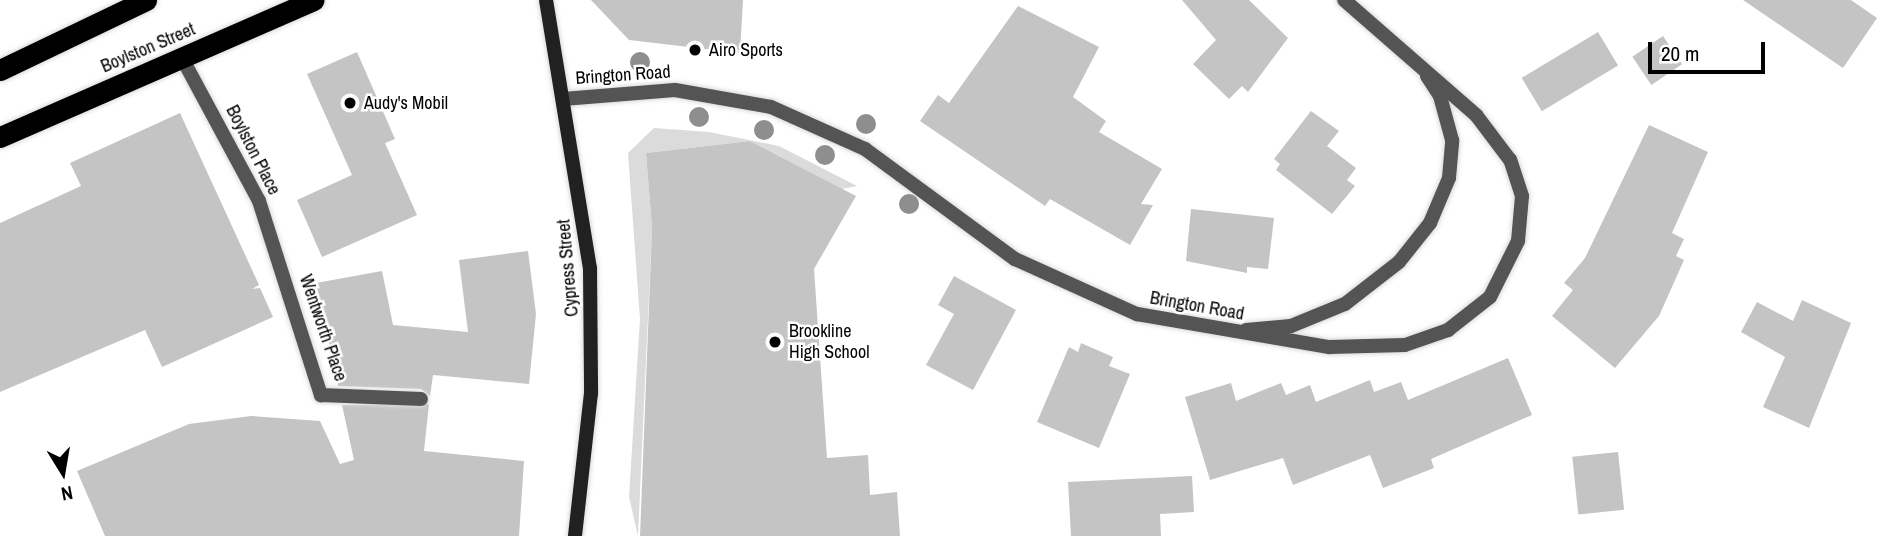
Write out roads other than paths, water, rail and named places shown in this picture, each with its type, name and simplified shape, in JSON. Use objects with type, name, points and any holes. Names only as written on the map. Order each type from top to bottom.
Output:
[{"type":"highway","points":[[0,70],[146,0]]},
{"type":"highway","name":"Boylston Street","points":[[0,137],[313,0]]},
{"type":"main road","name":"Cypress Street","points":[[546,0],[591,285],[590,415],[575,536]]},
{"type":"street","name":"Brington Road","points":[[563,99],[674,90],[786,111],[883,161],[1015,259],[1137,314],[1329,347],[1405,345],[1448,330],[1490,297],[1518,241],[1523,216],[1518,177],[1476,115],[1414,57],[1344,0]]},
{"type":"street","points":[[1220,330],[1291,326],[1318,318],[1399,262],[1430,223],[1449,177],[1452,140],[1440,96],[1414,57]]},
{"type":"street","name":"Boylston Place","points":[[182,58],[260,201],[280,263]]},
{"type":"street","name":"Wentworth Place","points":[[280,263],[321,395],[421,399]]},
{"type":"place","name":"Airo Sports","points":[[695,50]]},
{"type":"place","name":"Audy's Mobil","points":[[350,103]]},
{"type":"place","name":"Brookline High School","points":[[775,342]]}]
